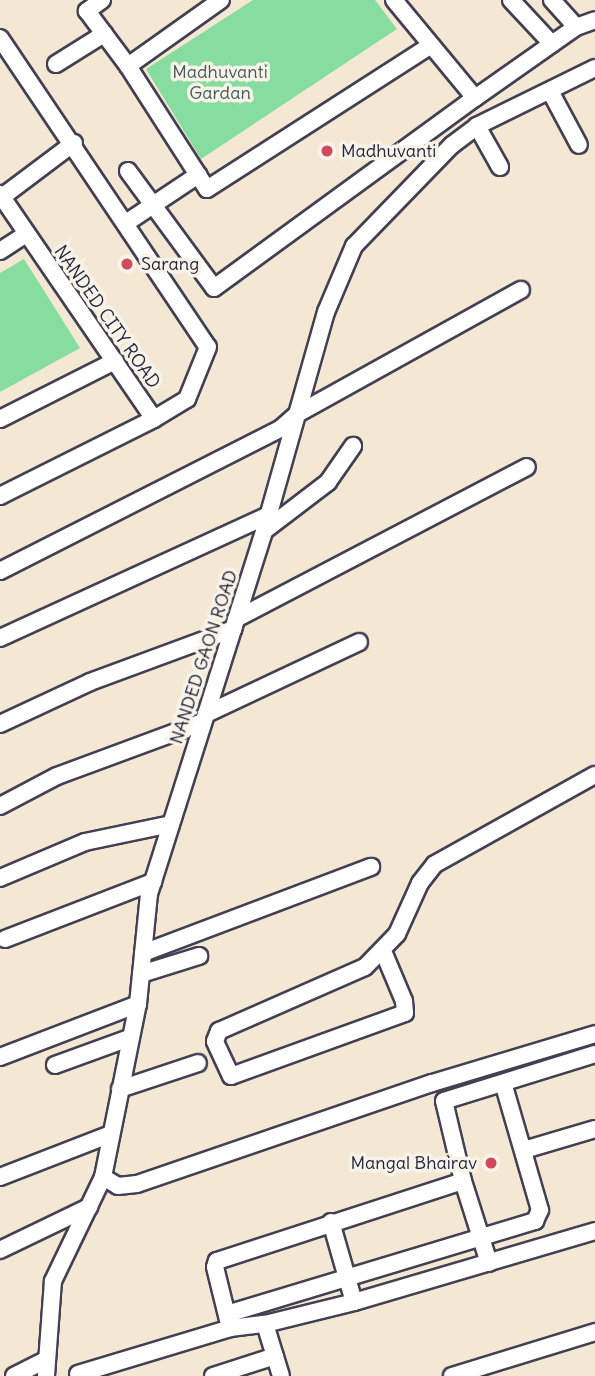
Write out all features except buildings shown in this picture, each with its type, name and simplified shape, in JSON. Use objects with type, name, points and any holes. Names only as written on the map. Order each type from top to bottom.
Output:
[{"type":"street","points":[[102,0],[83,5],[128,66],[207,189],[431,45]]},
{"type":"street","points":[[128,66],[221,0]]},
{"type":"street","points":[[394,0],[475,98]]},
{"type":"street","points":[[511,0],[552,44]]},
{"type":"street","points":[[552,0],[576,27]]},
{"type":"street","points":[[128,171],[214,288],[475,98],[576,27],[595,19]]},
{"type":"street","points":[[56,64],[104,34]]},
{"type":"street","points":[[0,38],[127,223],[198,174]]},
{"type":"street","name":"NANDED GAON ROAD","points":[[45,1369],[53,1281],[103,1177],[138,1004],[153,882],[266,523],[326,312],[354,246],[452,145],[477,125],[595,68]]},
{"type":"street","points":[[550,91],[579,145]]},
{"type":"street","points":[[477,125],[500,167]]},
{"type":"street","points":[[1,196],[74,143]]},
{"type":"street","name":"NANDED CITY ROAD","points":[[1,196],[154,419],[187,399],[208,347],[127,223]]},
{"type":"street","points":[[0,250],[26,234]]},
{"type":"street","points":[[0,571],[280,429],[297,414],[521,290]]},
{"type":"street","points":[[0,419],[116,361]]},
{"type":"street","points":[[0,496],[154,419]]},
{"type":"street","points":[[0,638],[266,523],[328,482],[353,446]]},
{"type":"street","points":[[0,724],[90,682],[234,624],[527,467]]},
{"type":"street","points":[[0,806],[57,776],[205,718],[359,642]]},
{"type":"street","points":[[383,951],[404,1001],[405,1013],[234,1076],[229,1074],[215,1041],[219,1031],[365,967],[397,934],[420,883],[435,864],[595,775]]},
{"type":"street","points":[[0,878],[85,842],[171,824]]},
{"type":"street","points":[[143,953],[371,867]]},
{"type":"street","points":[[5,939],[153,882]]},
{"type":"street","points":[[141,975],[199,956]]},
{"type":"street","points":[[0,1057],[138,1004]]},
{"type":"street","points":[[103,1177],[118,1186],[137,1184],[432,1083],[595,1034]]},
{"type":"street","points":[[55,1065],[129,1038]]},
{"type":"street","points":[[489,1263],[463,1181],[443,1102],[595,1054]]},
{"type":"street","points":[[120,1089],[198,1063]]},
{"type":"street","points":[[78,1374],[347,1277],[538,1218],[524,1150],[503,1083]]},
{"type":"street","points":[[524,1150],[595,1129]]},
{"type":"street","points":[[0,1177],[111,1134]]},
{"type":"street","points":[[228,1321],[217,1261],[463,1181]]},
{"type":"street","points":[[0,1250],[89,1208]]},
{"type":"street","points":[[331,1222],[354,1302]]},
{"type":"street","points":[[228,1321],[265,1324],[354,1302],[595,1231]]},
{"type":"street","points":[[265,1324],[281,1376]]},
{"type":"street","points":[[452,1376],[595,1332]]},
{"type":"street","points":[[213,1376],[275,1356]]},
{"type":"street","points":[[14,1376],[45,1369]]},
{"type":"green space","name":"Madhuvanti Gardan","points":[[253,0],[375,0],[397,29],[201,159],[146,69]]},
{"type":"green space","points":[[24,259],[80,348],[0,392],[0,273]]},
{"type":"place","name":"Madhuvanti","points":[[327,151]]},
{"type":"place","name":"Sarang","points":[[127,264]]},
{"type":"place","name":"Mangal Bhairav","points":[[491,1163]]}]
